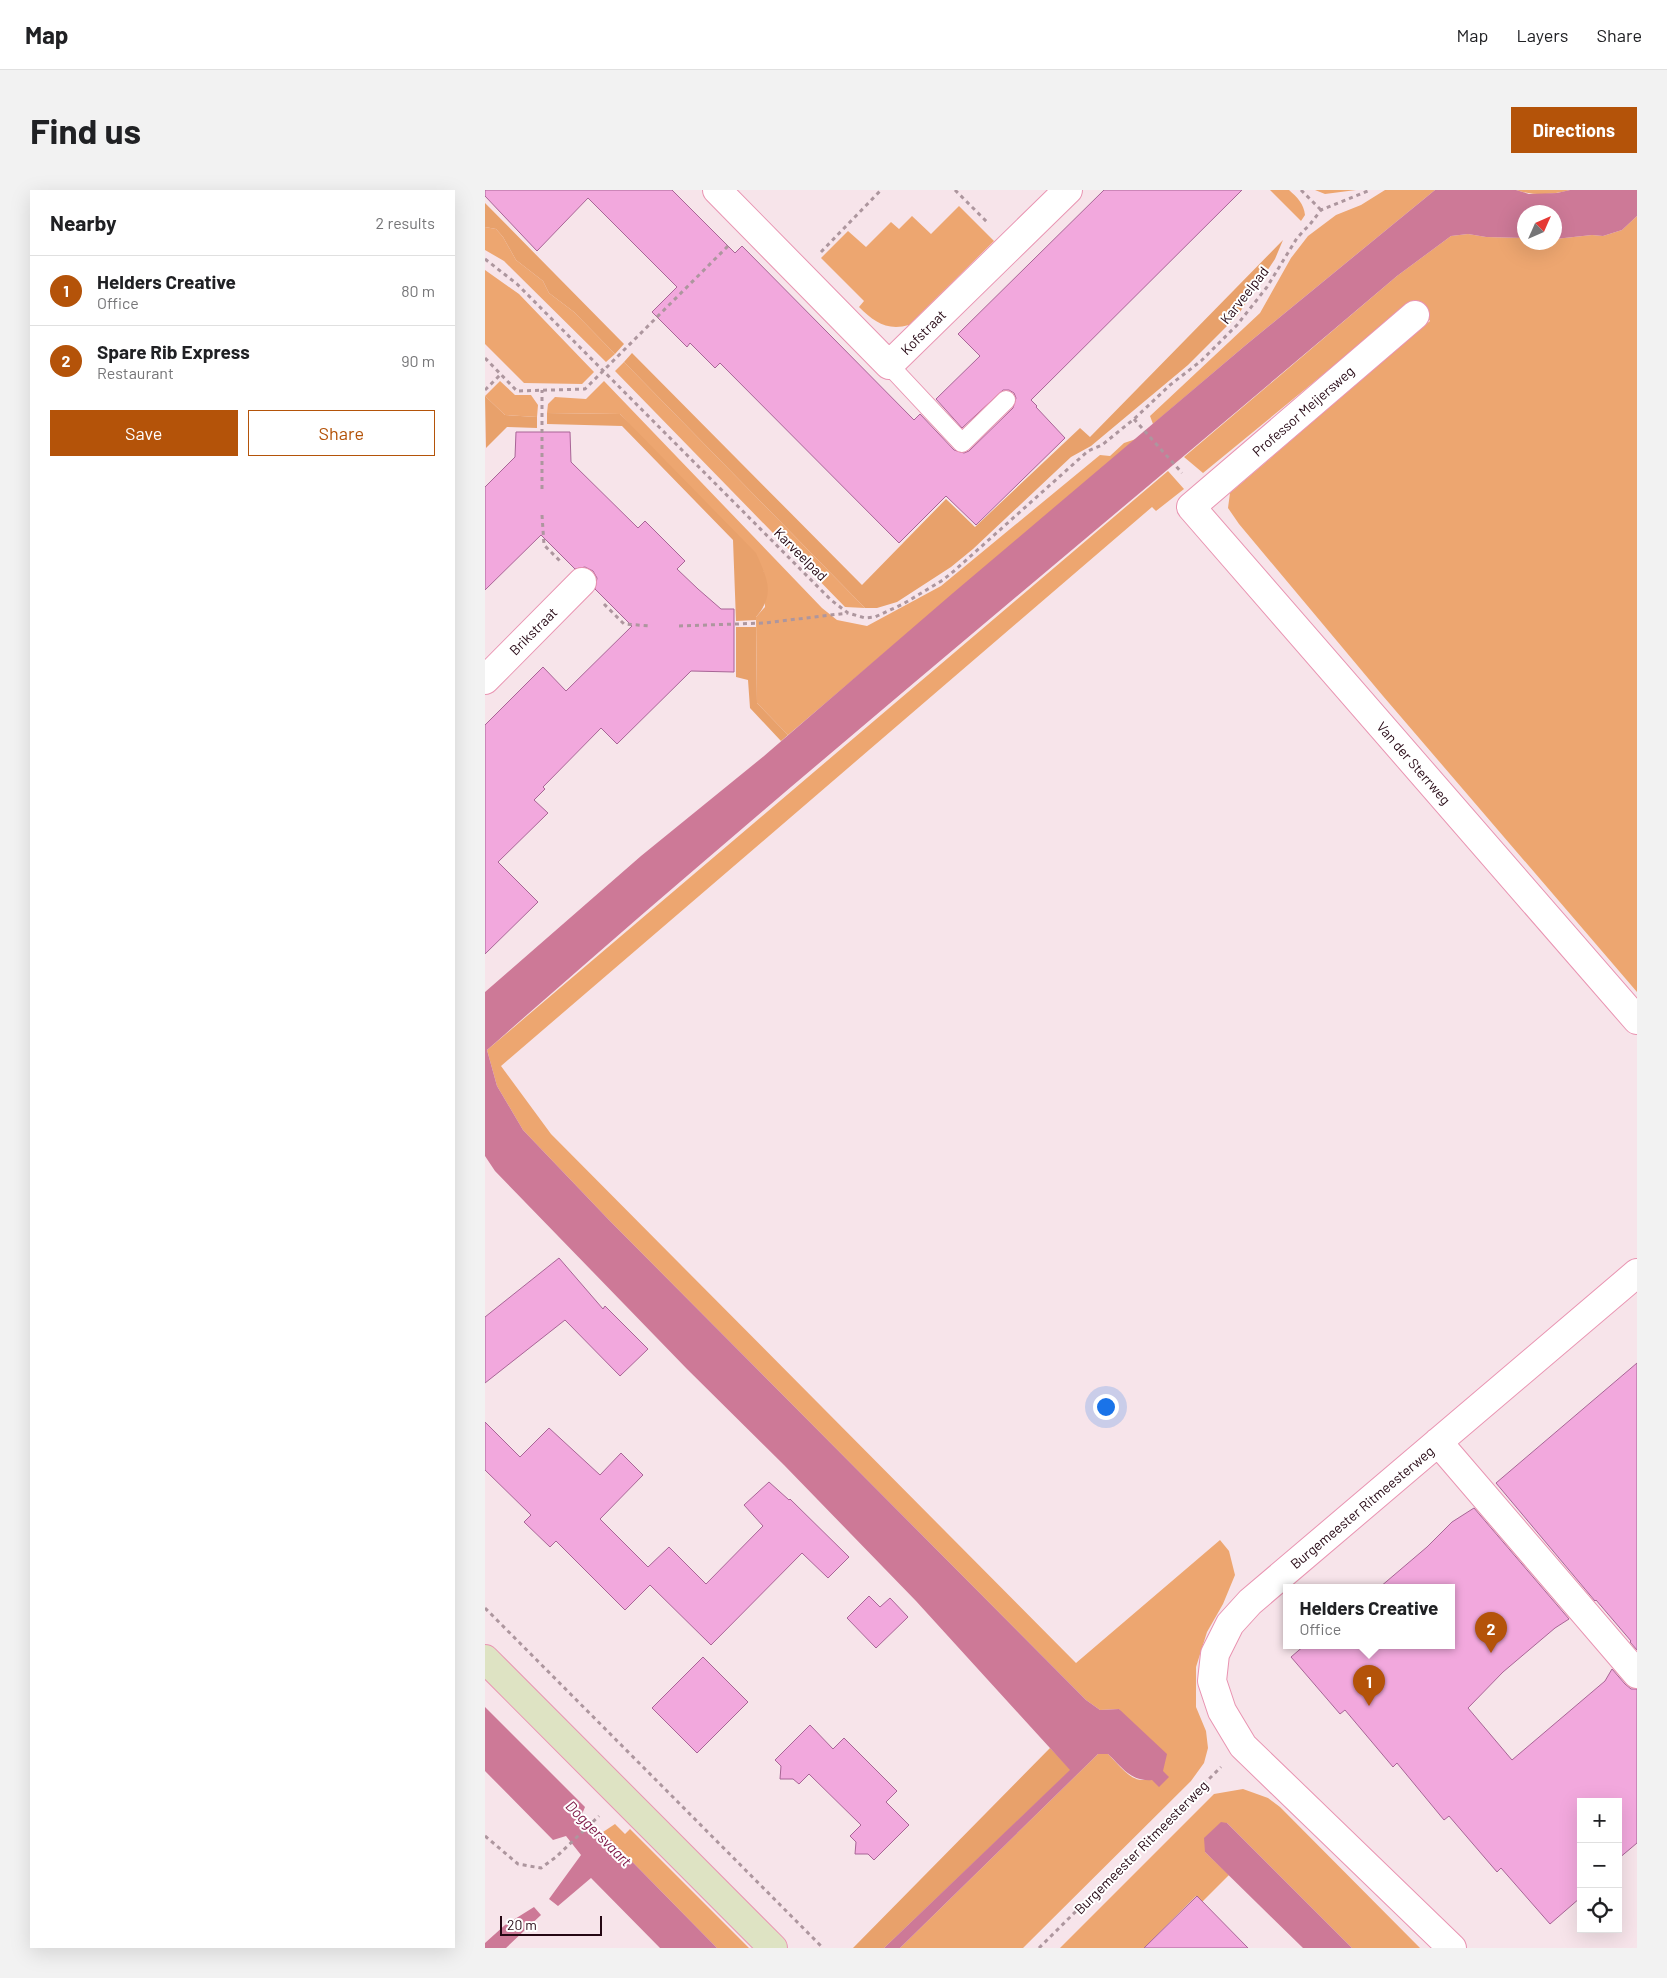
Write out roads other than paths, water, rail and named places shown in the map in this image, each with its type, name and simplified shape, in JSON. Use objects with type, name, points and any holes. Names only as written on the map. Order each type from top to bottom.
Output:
[{"type":"street","name":"Kofstraat","points":[[717,190],[889,365],[1068,190]]},
{"type":"street","name":"Professor Meijersweg","points":[[1191,506],[1415,315]]},
{"type":"street","name":"Van der Sterrweg","points":[[1191,506],[1637,1020]]},
{"type":"street","name":"Brikstraat","points":[[485,680],[582,582]]},
{"type":"street","name":"Burgemeester Ritmeesterweg","points":[[1452,1948],[1243,1746],[1222,1711],[1212,1681],[1215,1654],[1230,1624],[1250,1602],[1637,1273]]},
{"type":"street","name":"Burgemeester Ritmeesterweg","points":[[1438,1442],[1637,1674]]},
{"type":"street","points":[[485,1660],[773,1948]]},
{"type":"lane","points":[[889,365],[962,443],[1006,400]]},
{"type":"place","name":"Spare Rib Express","points":[[1491,1653]]},
{"type":"place","name":"Helders Creative","points":[[1369,1706]]},
{"type":"water label","name":"Doggersvaart","points":[[599,1833]]}]
